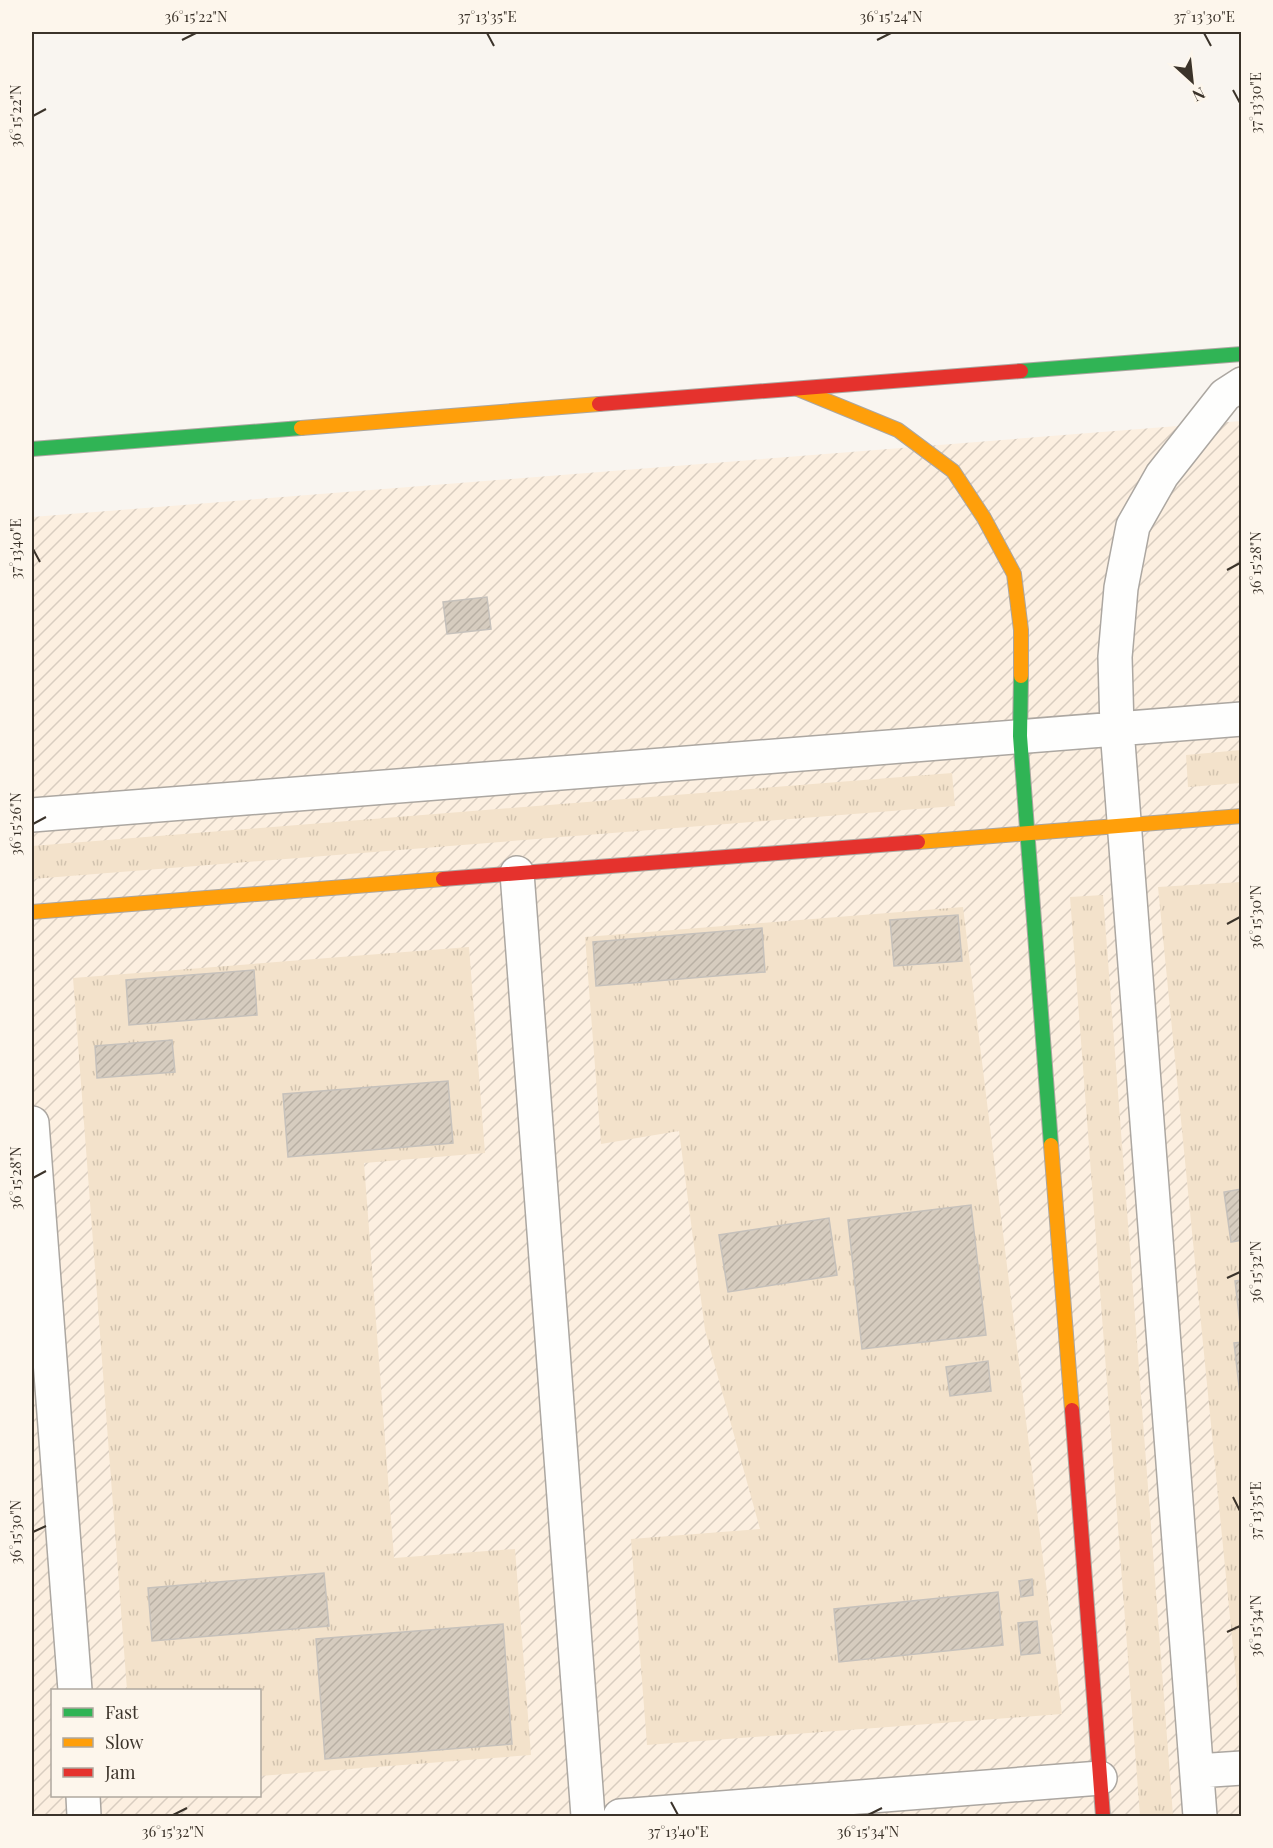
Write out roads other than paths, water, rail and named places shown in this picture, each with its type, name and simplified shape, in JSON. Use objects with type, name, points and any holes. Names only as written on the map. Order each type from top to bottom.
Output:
[{"type":"street","points":[[32,449],[1242,354]]},
{"type":"street","points":[[1200,1816],[1117,729],[1114,657],[1121,588],[1133,526],[1162,475],[1225,395],[1242,384]]},
{"type":"street","points":[[798,389],[898,430],[953,471],[984,518],[1014,574],[1021,630],[1020,736],[1103,1816]]},
{"type":"street","points":[[32,815],[1242,719]]},
{"type":"street","points":[[32,912],[1242,816]]},
{"type":"street","points":[[517,873],[588,1816]]},
{"type":"street","points":[[32,1123],[75,1689]]},
{"type":"street","points":[[1197,1771],[1242,1768]]},
{"type":"street","points":[[620,1816],[1100,1778]]},
{"type":"street","points":[[83,1797],[84,1816]]}]
